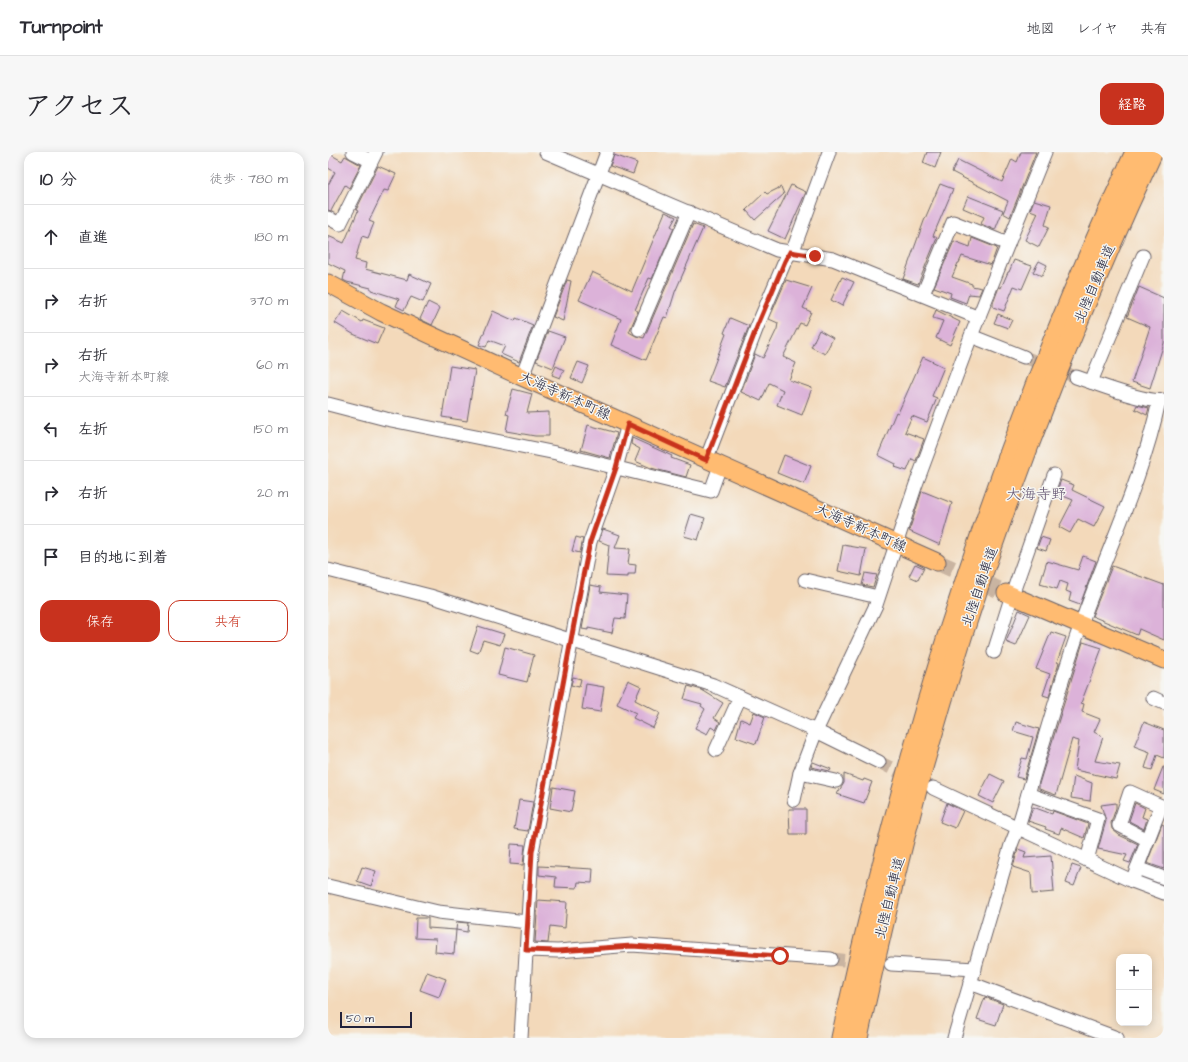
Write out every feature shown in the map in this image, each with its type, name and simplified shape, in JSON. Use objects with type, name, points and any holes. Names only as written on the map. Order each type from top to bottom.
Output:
[{"type":"highway","name":"北陸自動車道","points":[[841,1038],[880,868],[923,712],[954,612],[1008,455],[1046,358],[1084,267],[1135,152]]},
{"type":"highway","name":"北陸自動車道","points":[[858,1038],[873,968],[918,786],[968,622],[1025,456],[1059,367],[1153,152]]},
{"type":"main road","name":"大海寺新本町線","points":[[328,284],[381,312],[522,377],[937,562]]},
{"type":"main road","points":[[1009,594],[1164,660]]},
{"type":"street","points":[[328,218],[340,224],[374,157],[353,152]]},
{"type":"street","points":[[546,152],[778,250],[833,259],[923,294],[979,318]]},
{"type":"street","points":[[522,377],[597,174],[607,152]]},
{"type":"street","points":[[328,404],[386,418],[556,453],[711,491],[713,463],[757,327],[790,252],[796,245],[829,152]]},
{"type":"street","points":[[794,800],[800,773],[816,731],[878,597],[896,543],[972,336],[1045,152]]},
{"type":"street","points":[[639,329],[689,212]]},
{"type":"street","points":[[923,294],[953,222],[1008,244]]},
{"type":"street","points":[[1091,382],[1143,256]]},
{"type":"street","points":[[972,336],[1024,357]]},
{"type":"street","points":[[954,1038],[1011,845],[1018,827],[1080,624],[1135,483],[1162,401],[1076,377]]},
{"type":"street","points":[[521,1038],[532,852],[590,542],[616,468],[628,424]]},
{"type":"street","points":[[994,652],[1009,594],[1054,475]]},
{"type":"street","points":[[328,570],[430,596],[713,685],[816,731],[879,762]]},
{"type":"street","points":[[805,580],[878,597]]},
{"type":"street","points":[[716,750],[740,697]]},
{"type":"street","points":[[800,773],[836,781]]},
{"type":"street","points":[[933,788],[1132,881],[1164,893]]},
{"type":"street","points":[[1132,881],[1163,807],[1130,792],[1118,825],[1148,840]]},
{"type":"street","points":[[1028,794],[1098,819],[1087,860]]},
{"type":"street","points":[[1137,868],[1164,878]]},
{"type":"street","points":[[328,886],[438,912],[527,922]]},
{"type":"street","points":[[526,950],[558,951],[632,946],[831,959]]},
{"type":"street","points":[[891,964],[975,969]]},
{"type":"street","points":[[970,983],[1117,1038]]},
{"type":"building","points":[[927,152],[941,152],[935,168],[923,163]]},
{"type":"building","points":[[1021,152],[1036,152],[1010,217],[1003,213],[1008,201],[952,172],[958,160],[1002,182],[1012,159],[1017,162]]},
{"type":"building","points":[[328,153],[342,161],[345,156],[361,165],[349,188],[345,185],[331,211],[328,210],[328,185],[335,172],[328,168]]},
{"type":"building","points":[[614,155],[637,163],[633,174],[610,166]]},
{"type":"building","points":[[378,166],[396,174],[388,191],[384,190],[369,221],[374,223],[368,238],[362,236],[355,260],[366,263],[365,269],[407,280],[409,274],[431,284],[423,302],[411,297],[404,310],[396,306],[399,299],[371,290],[371,288],[343,280],[345,271],[328,263],[328,236],[344,243],[358,211],[356,210]]},
{"type":"building","points":[[940,184],[953,189],[933,236],[937,238],[918,284],[903,279],[924,221]]},
{"type":"building","points":[[791,185],[806,192],[785,239],[768,231]]},
{"type":"building","points":[[781,187],[784,194],[755,220],[746,210],[765,192],[767,194]]},
{"type":"building","points":[[968,196],[1003,210],[995,230],[981,224],[984,217],[963,208]]},
{"type":"building","points":[[1034,200],[1051,205],[1045,225],[1049,227],[1039,247],[1025,240],[1038,213],[1030,210]]},
{"type":"building","points":[[665,212],[676,217],[671,226],[674,228],[652,279],[649,278],[635,310],[638,311],[629,332],[636,336],[644,338],[693,224],[703,228],[675,292],[667,318],[664,317],[646,360],[611,345],[621,319],[579,300],[592,272],[632,291]]},
{"type":"building","points":[[972,238],[997,248],[991,265],[962,256],[958,263],[952,277],[972,284],[972,286],[982,288],[979,295],[969,294],[966,303],[950,297],[951,293],[934,287],[954,241],[970,247]]},
{"type":"building","points":[[1014,260],[1032,266],[1022,289],[1014,286],[1004,311],[993,307],[993,303],[999,287],[1001,288]]},
{"type":"building","points":[[1039,261],[1047,265],[1042,276],[1033,272]]},
{"type":"building","points":[[842,277],[854,282],[842,306],[831,300]]},
{"type":"building","points":[[567,280],[571,281],[563,321],[553,317]]},
{"type":"building","points":[[786,280],[812,288],[803,308],[811,312],[805,325],[800,323],[783,357],[796,363],[789,380],[812,388],[802,415],[777,405],[783,390],[769,383],[761,401],[741,392],[755,354],[763,358],[777,329],[778,323],[769,319]]},
{"type":"building","points":[[1139,287],[1164,298],[1164,343],[1150,388],[1132,382],[1150,327],[1127,317]]},
{"type":"building","points":[[428,302],[440,308],[432,325],[420,319]]},
{"type":"building","points":[[936,310],[960,322],[950,345],[936,338],[943,321],[933,318]]},
{"type":"building","points":[[343,311],[362,322],[363,320],[384,328],[377,344],[353,334],[335,323]]},
{"type":"building","points":[[493,311],[515,321],[516,318],[533,325],[519,362],[501,354],[505,346],[489,340],[486,347],[479,345]]},
{"type":"building","points":[[998,314],[1012,320],[1008,328],[994,323]]},
{"type":"building","points":[[730,318],[749,326],[725,387],[708,381],[726,334],[724,333]]},
{"type":"building","points":[[819,330],[833,338],[825,354],[811,347]]},
{"type":"building","points":[[548,331],[565,337],[553,368],[536,361]]},
{"type":"building","points":[[923,357],[944,367],[932,396],[937,398],[927,422],[912,416],[905,432],[924,439],[916,461],[912,459],[907,471],[895,467],[896,464],[878,455],[896,412],[898,413]]},
{"type":"building","points":[[578,362],[589,366],[582,383],[571,378]]},
{"type":"building","points":[[450,366],[475,370],[467,421],[442,417]]},
{"type":"building","points":[[556,366],[564,370],[560,378],[552,375]]},
{"type":"building","points":[[513,389],[532,394],[527,413],[549,412],[549,436],[535,436],[506,431],[509,415],[506,414]]},
{"type":"building","points":[[1137,405],[1149,408],[1147,415],[1135,409]]},
{"type":"building","points":[[588,425],[617,433],[610,458],[581,450]]},
{"type":"building","points":[[632,438],[672,456],[671,458],[690,465],[686,477],[651,468],[635,461],[640,449],[631,444]]},
{"type":"building","points":[[784,455],[811,466],[804,484],[777,473]]},
{"type":"building","points":[[1061,480],[1074,485],[1072,490],[1105,506],[1094,527],[1078,519],[1070,533],[1059,527],[1073,500],[1056,493]]},
{"type":"building","points":[[922,491],[952,503],[940,545],[909,531]]},
{"type":"building","points":[[691,514],[705,518],[698,540],[684,536]]},
{"type":"building","points":[[603,529],[620,535],[615,548],[630,549],[628,564],[636,565],[635,574],[628,574],[628,577],[606,576],[609,545],[599,541]]},
{"type":"building","points":[[576,537],[583,539],[580,553],[572,551]]},
{"type":"building","points":[[1041,537],[1050,540],[1046,551],[1037,548]]},
{"type":"building","points":[[843,545],[866,549],[861,576],[838,571]]},
{"type":"building","points":[[1083,556],[1096,561],[1080,605],[1069,601],[1071,593],[1066,591],[1068,584],[1060,581],[1057,589],[1040,584],[1047,561],[1078,570]]},
{"type":"building","points":[[915,564],[924,568],[918,580],[909,576]]},
{"type":"building","points":[[1112,566],[1164,585],[1164,640],[1139,629],[1137,635],[1092,616]]},
{"type":"building","points":[[865,573],[877,575],[873,587],[862,585]]},
{"type":"building","points":[[590,585],[601,587],[600,592],[627,595],[625,619],[615,618],[612,633],[588,628],[588,630],[582,629]]},
{"type":"building","points":[[1019,610],[1030,615],[1016,646],[1006,642]]},
{"type":"building","points":[[478,626],[504,634],[500,645],[483,640],[478,653],[470,650]]},
{"type":"building","points":[[1051,632],[1066,637],[1057,662],[1059,663],[1049,697],[1043,695],[1050,674],[1036,669]]},
{"type":"building","points":[[1083,642],[1102,648],[1081,703],[1084,704],[1082,712],[1100,719],[1094,732],[1103,737],[1095,761],[1120,765],[1116,779],[1075,770],[1079,741],[1072,739],[1056,795],[1039,789],[1039,784]]},
{"type":"building","points":[[505,647],[534,655],[527,682],[498,675]]},
{"type":"building","points":[[573,677],[581,679],[579,687],[571,685]]},
{"type":"building","points":[[628,680],[641,686],[635,700],[660,713],[653,728],[633,718],[636,713],[617,704]]},
{"type":"building","points":[[586,684],[604,687],[600,712],[582,709]]},
{"type":"building","points":[[688,686],[702,690],[723,703],[714,718],[720,722],[716,730],[711,727],[707,734],[695,728],[705,709],[701,706],[702,704],[684,699]]},
{"type":"building","points":[[754,712],[765,717],[756,744],[736,737],[741,719],[750,723]]},
{"type":"building","points":[[1016,722],[1039,729],[1024,779],[1016,777],[1022,758],[1027,759],[1033,737],[1013,731]]},
{"type":"building","points":[[1144,722],[1164,730],[1164,758],[1157,755],[1152,770],[1145,768],[1150,752],[1134,746]]},
{"type":"building","points":[[813,762],[831,769],[830,771],[811,767]]},
{"type":"building","points":[[1164,767],[1164,794],[1154,790]]},
{"type":"building","points":[[844,774],[863,781],[864,779],[872,782],[864,803],[837,794],[844,783]]},
{"type":"building","points":[[990,774],[1004,781],[993,803],[979,796]]},
{"type":"building","points":[[1074,776],[1092,783],[1090,801],[1071,798]]},
{"type":"building","points":[[553,787],[575,791],[571,812],[550,808]]},
{"type":"building","points":[[519,800],[533,802],[528,831],[514,829]]},
{"type":"building","points":[[947,803],[963,811],[955,828],[940,822]]},
{"type":"building","points":[[1116,803],[1116,808],[1111,823],[1112,829],[1119,835],[1138,844],[1130,863],[1124,861],[1127,855],[1098,849],[1106,821],[1101,805]]},
{"type":"building","points":[[1135,803],[1145,808],[1142,817],[1147,819],[1144,829],[1129,821]]},
{"type":"building","points":[[1033,807],[1052,814],[1053,811],[1088,824],[1084,838],[1061,828],[1059,834],[1045,829],[1046,827],[1028,821]]},
{"type":"building","points":[[789,809],[806,809],[806,834],[790,834]]},
{"type":"building","points":[[1162,824],[1164,825],[1164,869],[1147,863]]},
{"type":"building","points":[[511,844],[525,845],[523,865],[510,864]]},
{"type":"building","points":[[1018,849],[1026,852],[1024,858],[1051,856],[1054,892],[1032,894],[1031,873],[1013,867]]},
{"type":"building","points":[[1072,865],[1081,868],[1074,886],[1066,883]]},
{"type":"building","points":[[539,866],[593,869],[592,883],[578,882],[577,888],[555,887],[556,877],[539,875]]},
{"type":"building","points":[[362,867],[376,871],[371,886],[357,881]]},
{"type":"building","points":[[538,900],[567,902],[565,928],[550,926],[548,943],[535,942]]},
{"type":"building","points":[[416,918],[428,918],[428,928],[456,930],[454,954],[435,952],[436,939],[415,938]]},
{"type":"building","points":[[457,922],[468,923],[467,932],[456,930]]},
{"type":"building","points":[[427,972],[446,979],[439,997],[420,990]]},
{"type":"building","points":[[985,997],[1003,1004],[996,1025],[977,1019]]},
{"type":"tunnel","points":[[1024,357],[1076,377]]},
{"type":"tunnel","points":[[937,562],[1006,593]]},
{"type":"tunnel","points":[[879,762],[913,779]]},
{"type":"tunnel","points":[[831,959],[866,962]]},
{"type":"district","name":"大海寺野","points":[[1036,494]]},
{"type":"route","points":[[780,956],[632,946],[558,951],[526,950],[527,922],[532,852],[581,586],[590,542],[616,468],[628,424],[706,460],[757,327],[785,261],[790,252],[815,256]]}]
